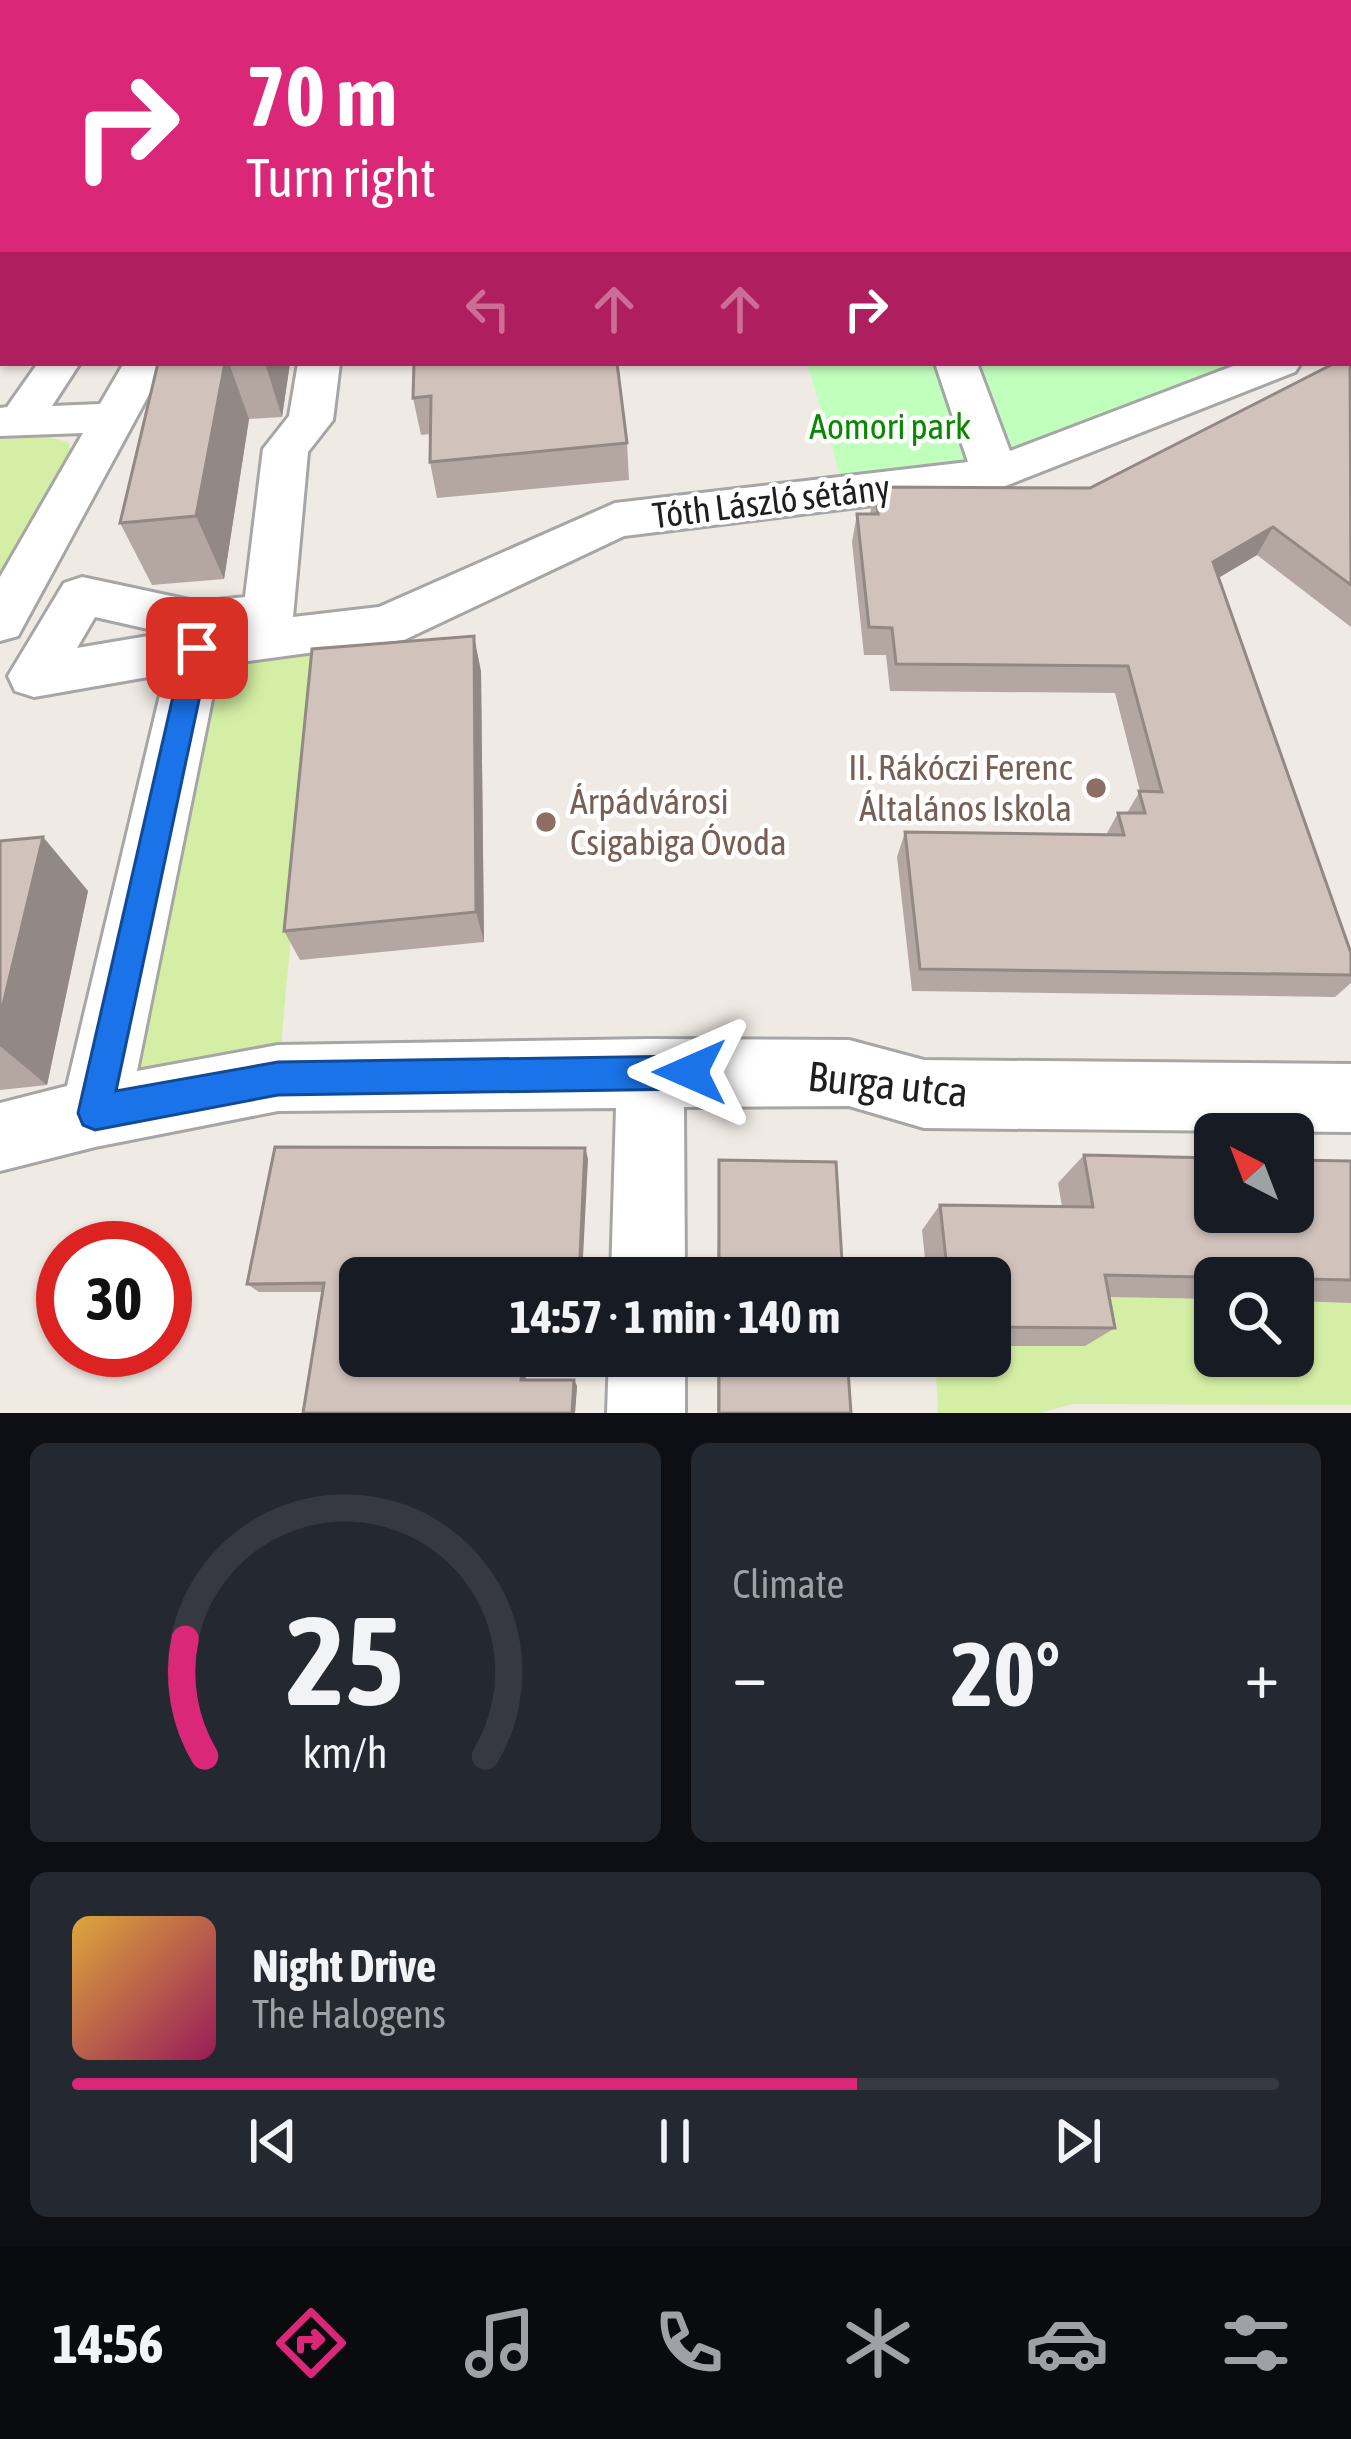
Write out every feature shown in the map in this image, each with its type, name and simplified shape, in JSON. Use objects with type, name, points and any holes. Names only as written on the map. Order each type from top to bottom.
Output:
[{"type":"street","points":[[10,421],[56,366]]},
{"type":"street","points":[[0,622],[143,366]]},
{"type":"street","points":[[266,626],[286,449],[311,420],[319,366]]},
{"type":"street","points":[[957,366],[995,475]]},
{"type":"street","name":"Tóth László sétány","points":[[266,626],[386,626],[615,520],[995,475],[1272,366]]},
{"type":"street","points":[[10,421],[114,418]]},
{"type":"street","points":[[82,596],[199,621],[266,626],[197,648],[34,676],[82,596]]},
{"type":"street","points":[[95,1113],[197,648]]},
{"type":"street","points":[[648,1257],[650,1072]]},
{"type":"street","name":"Burga utca","points":[[0,1137],[95,1113],[278,1078],[849,1073],[924,1094],[1351,1098]]},
{"type":"street","points":[[646,1413],[647,1377]]},
{"type":"green space","name":"Aomori park","points":[[808,366],[1272,366],[1074,443],[845,492]]},
{"type":"green space","points":[[49,437],[68,442],[76,460],[0,588],[0,439]]},
{"type":"green space","points":[[319,632],[278,1078],[95,1113],[197,648]]},
{"type":"green space","points":[[1076,1296],[1194,1299],[1194,1377],[1314,1377],[1314,1301],[1351,1302],[1351,1405],[1074,1404],[1039,1413],[938,1413],[936,1377],[1011,1377],[1011,1346],[1084,1346]]},
{"type":"building","points":[[157,366],[224,366],[196,516],[120,523]]},
{"type":"building","points":[[414,366],[617,366],[627,443],[430,462],[431,396],[413,398]]},
{"type":"building","points":[[1329,366],[1350,366],[1351,585],[1273,527],[1213,562],[1351,953],[1351,975],[920,969],[905,832],[1124,835],[1118,813],[1145,813],[1139,791],[1162,792],[1128,666],[896,664],[892,628],[869,627],[857,514],[878,514],[875,487],[1090,488]]},
{"type":"building","points":[[474,636],[476,912],[284,931],[312,649]]},
{"type":"building","points":[[43,837],[0,1017],[0,841]]},
{"type":"building","points":[[275,1147],[585,1148],[580,1257],[339,1257],[339,1377],[574,1380],[572,1413],[303,1413],[324,1283],[247,1284]]},
{"type":"building","points":[[1084,1155],[1194,1158],[1194,1233],[1314,1233],[1314,1160],[1351,1161],[1351,1280],[1314,1279],[1314,1257],[1194,1257],[1194,1277],[1105,1275],[1115,1328],[1011,1327],[1011,1257],[946,1257],[940,1205],[1093,1207]]},
{"type":"building","points":[[719,1160],[836,1162],[842,1257],[719,1257]]},
{"type":"building","points":[[719,1377],[848,1377],[851,1413],[719,1413]]},
{"type":"place","name":"II. Rákóczi Ferenc Általános Iskola","points":[[1096,788]]},
{"type":"place","name":"Árpádvárosi Csigabiga Óvoda","points":[[546,822]]},
{"type":"route","points":[[197,648],[95,1113],[278,1078],[690,1072]]}]
